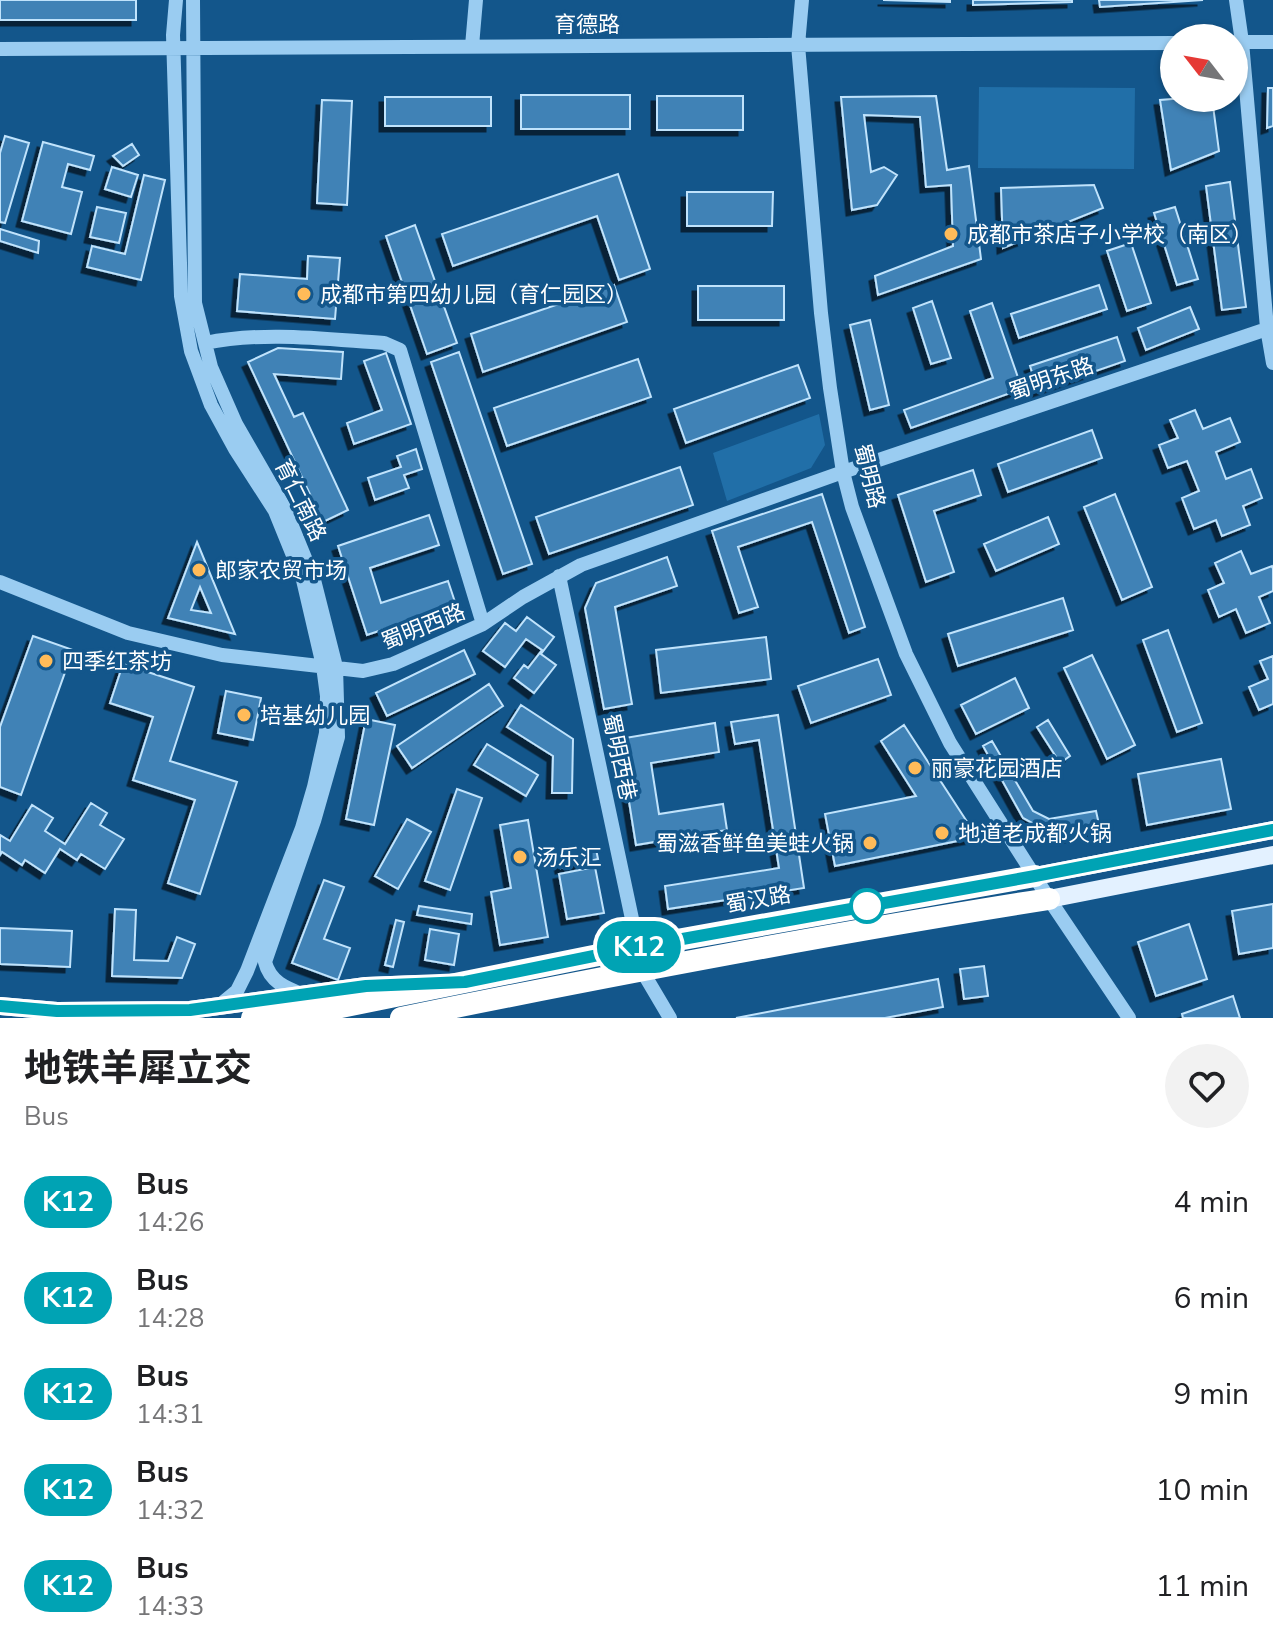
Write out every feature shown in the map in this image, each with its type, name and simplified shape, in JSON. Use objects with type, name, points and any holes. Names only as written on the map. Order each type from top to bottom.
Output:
[{"type":"highway","name":"蜀汉路","points":[[401,1018],[640,958],[1035,876]]},
{"type":"highway","name":"蜀汉路","points":[[252,1018],[336,1008],[465,982],[1049,899]]},
{"type":"main road","name":"蜀汉路","points":[[1035,876],[1273,830]]},
{"type":"main road","name":"蜀汉路","points":[[1049,899],[1273,855]]},
{"type":"main road","points":[[0,1006],[84,1011],[190,1010],[366,986],[465,982]]},
{"type":"street","points":[[176,0],[174,48],[181,296],[191,351],[211,405],[280,525],[303,580],[330,667],[326,733],[302,828],[247,971],[237,991],[228,1001],[215,1008]]},
{"type":"street","name":"育仁南路","points":[[193,0],[195,303],[211,367],[236,424],[285,509],[314,580],[330,667],[338,737],[314,821],[265,962],[273,979],[304,996]]},
{"type":"street","points":[[472,46],[476,0]]},
{"type":"street","name":"蜀明路","points":[[802,0],[798,45],[821,313],[843,472],[852,507],[906,654],[950,743],[1129,1018]]},
{"type":"street","points":[[1236,0],[1237,24]]},
{"type":"street","points":[[1248,42],[1273,42]]},
{"type":"street","name":"育德路","points":[[0,49],[1160,43]]},
{"type":"street","points":[[1246,112],[1273,363]]},
{"type":"street","name":"蜀明东路","points":[[843,472],[1270,328]]},
{"type":"street","points":[[205,343],[266,335],[384,343],[400,350],[483,624]]},
{"type":"street","name":"蜀明西路","points":[[0,582],[128,633],[222,655],[363,671],[393,664],[483,624],[581,565],[843,472]]},
{"type":"street","name":"蜀明西巷","points":[[559,576],[640,958],[670,1018]]},
{"type":"shaded area","points":[[979,87],[1135,88],[1134,169],[978,168]]},
{"type":"shaded area","points":[[819,414],[825,445],[811,468],[727,501],[713,453]]},
{"type":"building","points":[[0,0],[136,0],[136,20],[0,20]]},
{"type":"building","points":[[883,0],[950,0],[950,2]]},
{"type":"building","points":[[973,0],[1072,0],[1072,2],[973,5]]},
{"type":"building","points":[[1099,0],[1203,0],[1100,7]]},
{"type":"building","points":[[1268,88],[1273,88],[1273,126],[1267,128]]},
{"type":"building","points":[[521,95],[630,95],[630,129],[521,129]]},
{"type":"building","points":[[657,96],[743,96],[743,130],[657,130]]},
{"type":"building","points":[[936,96],[947,170],[969,166],[981,259],[878,295],[875,276],[953,246],[951,185],[926,187],[920,117],[864,115],[871,172],[884,167],[897,175],[877,205],[852,210],[841,97]]},
{"type":"building","points":[[385,97],[491,97],[491,126],[385,126]]},
{"type":"building","points":[[322,100],[352,101],[347,205],[317,203]]},
{"type":"building","points":[[1162,112],[1214,112],[1219,151],[1171,170]]},
{"type":"building","points":[[5,136],[29,143],[5,223],[0,222],[0,153]]},
{"type":"building","points":[[43,142],[94,156],[90,170],[68,164],[62,187],[82,192],[71,234],[22,221]]},
{"type":"building","points":[[132,144],[139,155],[123,166],[113,156]]},
{"type":"building","points":[[112,167],[138,175],[131,197],[105,189]]},
{"type":"building","points":[[618,174],[650,269],[619,280],[597,216],[453,266],[442,234]]},
{"type":"building","points":[[144,175],[165,180],[141,280],[87,267],[92,246],[125,254]]},
{"type":"building","points":[[1230,182],[1246,307],[1222,310],[1206,186]]},
{"type":"building","points":[[1094,185],[1103,208],[1003,248],[1001,188]]},
{"type":"building","points":[[687,192],[773,192],[772,226],[687,226]]},
{"type":"building","points":[[97,207],[126,213],[119,243],[90,237]]},
{"type":"building","points":[[1175,207],[1198,279],[1177,285],[1154,213]]},
{"type":"building","points":[[415,225],[457,343],[427,354],[386,236]]},
{"type":"building","points":[[0,229],[39,241],[38,253],[0,241]]},
{"type":"building","points":[[1131,243],[1151,303],[1127,311],[1107,251]]},
{"type":"building","points":[[308,256],[340,258],[335,319],[237,311],[240,274],[307,279]]},
{"type":"building","points":[[614,285],[627,322],[483,372],[471,334]]},
{"type":"building","points":[[1099,285],[1107,309],[1019,338],[1011,314]]},
{"type":"building","points":[[698,286],[784,286],[784,320],[698,320]]},
{"type":"building","points":[[932,301],[951,358],[931,364],[913,308]]},
{"type":"building","points":[[992,303],[1022,389],[911,428],[904,410],[993,378],[970,311]]},
{"type":"building","points":[[1190,307],[1199,329],[1146,350],[1138,328]]},
{"type":"building","points":[[870,320],[889,405],[870,410],[850,325]]},
{"type":"building","points":[[1117,337],[1125,361],[1038,391],[1030,366]]},
{"type":"building","points":[[278,348],[343,352],[341,379],[274,374],[294,417],[303,413],[348,510],[323,522],[248,362]]},
{"type":"building","points":[[459,352],[532,564],[503,574],[431,362]]},
{"type":"building","points":[[386,353],[411,424],[354,444],[347,423],[382,410],[364,361]]},
{"type":"building","points":[[638,359],[651,397],[507,446],[494,408]]},
{"type":"building","points":[[798,365],[810,398],[686,443],[674,409]]},
{"type":"building","points":[[1195,410],[1203,429],[1230,418],[1240,442],[1216,452],[1226,479],[1251,469],[1262,498],[1243,506],[1250,525],[1222,536],[1216,520],[1194,529],[1182,498],[1199,491],[1187,461],[1168,468],[1159,445],[1178,438],[1170,420]]},
{"type":"building","points":[[1092,430],[1102,458],[1008,492],[998,464]]},
{"type":"building","points":[[416,449],[422,469],[404,475],[409,488],[375,500],[368,478],[401,467],[397,456]]},
{"type":"building","points":[[680,467],[693,505],[549,554],[536,517]]},
{"type":"building","points":[[973,470],[981,495],[934,511],[954,572],[926,582],[898,495]]},
{"type":"building","points":[[822,494],[865,627],[849,633],[812,522],[738,547],[758,607],[739,613],[712,531]]},
{"type":"building","points":[[1115,494],[1152,587],[1122,600],[1084,507]]},
{"type":"building","points":[[429,515],[439,545],[370,568],[381,603],[448,581],[456,605],[367,635],[338,546]]},
{"type":"building","points":[[1048,517],[1059,544],[996,571],[984,544]]},
{"type":"building","points":[[197,542],[235,634],[168,618]],"holes":[[[200,587],[211,613],[191,610]]]},
{"type":"building","points":[[1241,551],[1251,574],[1272,566],[1273,569],[1273,591],[1259,597],[1270,623],[1246,633],[1236,609],[1219,617],[1208,590],[1224,583],[1215,563]]},
{"type":"building","points":[[667,557],[677,586],[615,607],[632,704],[604,709],[585,608],[596,583]]},
{"type":"building","points":[[1063,598],[1073,630],[958,666],[948,634]]},
{"type":"building","points":[[527,617],[554,637],[541,654],[556,665],[534,693],[514,678],[524,665],[528,668],[542,650],[526,639],[505,667],[483,651],[505,623],[516,631]]},
{"type":"building","points":[[1168,630],[1202,723],[1177,732],[1143,640]]},
{"type":"building","points":[[33,636],[73,650],[21,795],[0,787],[0,727]]},
{"type":"building","points":[[766,637],[771,679],[661,693],[656,650]]},
{"type":"building","points":[[464,650],[475,674],[387,716],[376,693]]},
{"type":"building","points":[[1092,655],[1135,745],[1107,759],[1064,668]]},
{"type":"building","points":[[1273,656],[1273,704],[1259,710],[1249,687],[1268,679],[1260,661]]},
{"type":"building","points":[[878,659],[891,695],[811,723],[798,686]]},
{"type":"building","points":[[123,664],[194,687],[170,761],[237,782],[200,894],[168,883],[195,800],[133,780],[153,717],[110,703]]},
{"type":"building","points":[[1015,678],[1029,708],[976,734],[961,705]]},
{"type":"building","points":[[489,684],[503,706],[412,768],[397,746]]},
{"type":"building","points":[[226,691],[261,698],[253,740],[218,733]]},
{"type":"building","points":[[521,705],[573,739],[572,793],[552,793],[553,756],[507,727]]},
{"type":"building","points":[[778,715],[804,888],[668,909],[665,886],[779,868],[759,740],[735,744],[731,722]]},
{"type":"building","points":[[366,719],[395,725],[374,825],[346,819]]},
{"type":"building","points":[[1048,720],[1070,756],[1060,763],[1037,727]]},
{"type":"building","points":[[715,723],[719,752],[651,763],[659,814],[723,804],[727,830],[636,845],[619,739]]},
{"type":"building","name":"丽豪花园酒店","points":[[904,725],[977,837],[835,866],[825,814],[916,796],[881,741]]},
{"type":"building","points":[[992,741],[1033,811],[1049,819],[1096,811],[1100,829],[1061,839],[1023,818],[983,746]]},
{"type":"building","points":[[487,744],[538,775],[526,796],[474,765]]},
{"type":"building","points":[[1221,759],[1231,809],[1147,825],[1138,774]]},
{"type":"building","points":[[457,789],[482,798],[450,890],[425,881]]},
{"type":"building","points":[[91,803],[107,813],[100,825],[124,839],[105,869],[81,854],[77,860],[60,849],[45,873],[25,860],[22,865],[2,852],[0,855],[0,835],[10,841],[32,805],[53,818],[45,831],[65,844]]},
{"type":"building","points":[[407,819],[431,832],[398,889],[375,876]]},
{"type":"building","name":"汤乐汇","points":[[528,820],[548,937],[500,945],[491,892],[511,888],[500,825]]},
{"type":"building","points":[[596,849],[598,859],[561,868],[559,858]]},
{"type":"building","points":[[595,867],[604,913],[567,919],[559,874]]},
{"type":"building","points":[[324,880],[344,887],[324,939],[350,948],[338,980],[292,963]]},
{"type":"building","points":[[1273,904],[1273,948],[1239,954],[1232,911]]},
{"type":"building","points":[[419,906],[472,914],[471,924],[417,915]]},
{"type":"building","points":[[115,909],[136,910],[134,960],[168,961],[177,937],[195,944],[182,978],[112,976]]},
{"type":"building","points":[[396,920],[404,922],[393,967],[385,965]]},
{"type":"building","points":[[1189,924],[1207,979],[1156,996],[1138,942]]},
{"type":"building","points":[[0,928],[72,931],[70,967],[0,964]]},
{"type":"building","points":[[430,929],[459,934],[454,965],[425,960]]},
{"type":"building","points":[[984,966],[988,996],[964,999],[960,969]]},
{"type":"building","points":[[938,979],[943,1007],[885,1018],[736,1018]]},
{"type":"building","points":[[1233,996],[1240,1018],[1183,1018],[1182,1014]]},
{"type":"bus line","name":"K12","points":[[0,1006],[57,1011],[190,1010],[366,986],[465,982],[638,947],[1273,830]]},
{"type":"place","name":"成都市茶店子小学校（南区）","points":[[951,234]]},
{"type":"place","name":"成都市第四幼儿园（育仁园区）","points":[[304,294]]},
{"type":"place","name":"郎家农贸市场","points":[[199,570]]},
{"type":"place","name":"四季红茶坊","points":[[46,661]]},
{"type":"place","name":"培基幼儿园","points":[[244,715]]},
{"type":"place","name":"丽豪花园酒店","points":[[915,768]]},
{"type":"place","name":"地道老成都火锅","points":[[942,833]]},
{"type":"place","name":"蜀滋香鲜鱼美蛙火锅","points":[[870,843]]},
{"type":"place","name":"汤乐汇","points":[[520,857]]}]
